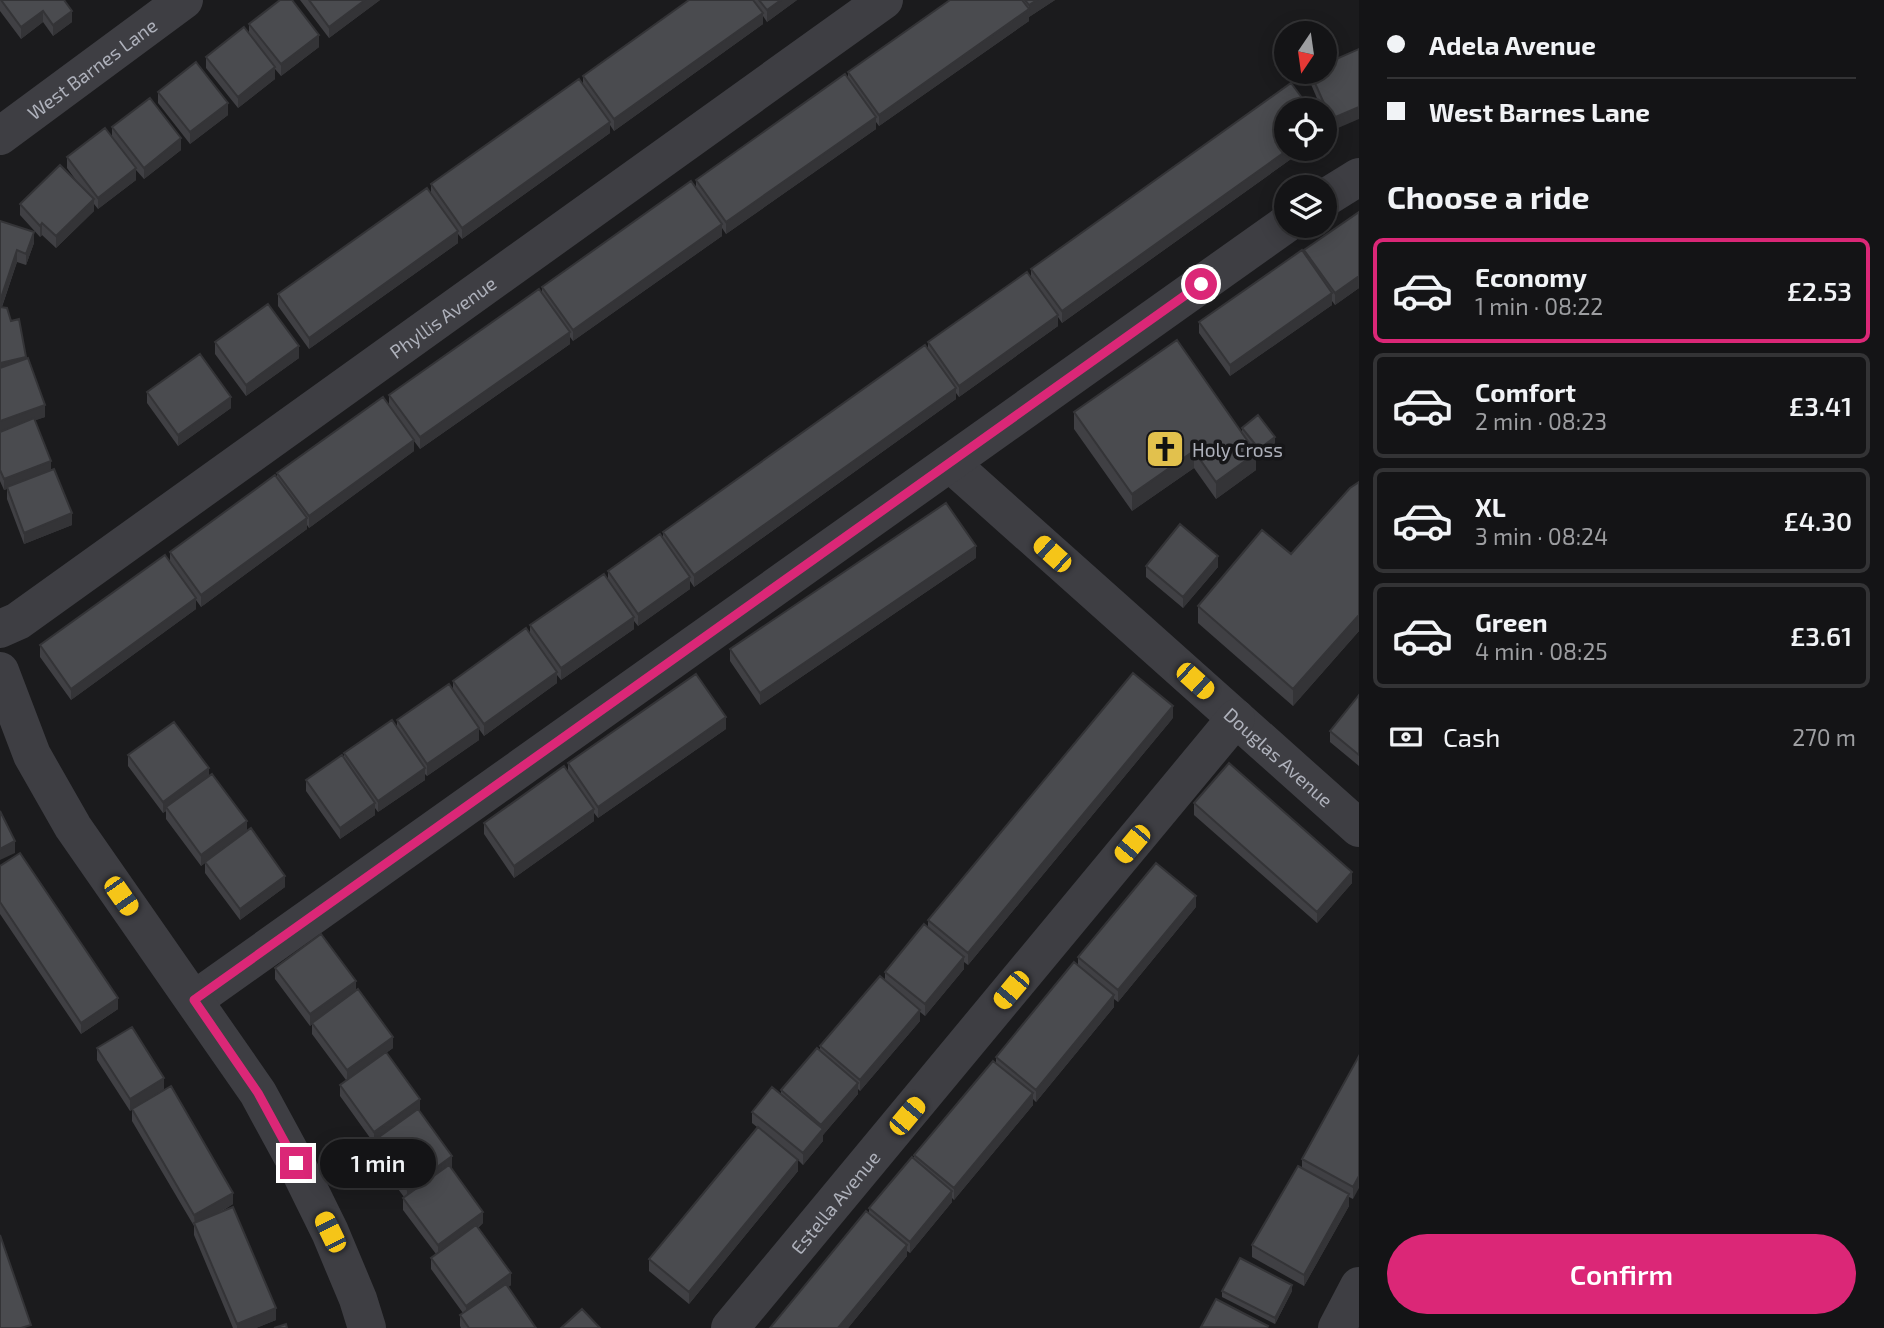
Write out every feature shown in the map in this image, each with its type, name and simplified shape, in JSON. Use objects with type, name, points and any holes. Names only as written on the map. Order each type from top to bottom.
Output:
[{"type":"street","name":"West Barnes Lane","points":[[0,136],[184,0]]},
{"type":"street","name":"Phyllis Avenue","points":[[0,629],[18,621],[884,0]]},
{"type":"street","points":[[1337,191],[1359,177]]},
{"type":"street","points":[[194,1000],[1274,233]]},
{"type":"street","name":"Douglas Avenue","points":[[950,463],[1359,828]]},
{"type":"street","points":[[0,671],[33,755],[51,790],[258,1093],[330,1232],[367,1328]]},
{"type":"street","name":"Estella Avenue","points":[[730,1328],[1236,718]]},
{"type":"street","points":[[1336,1328],[1359,1286]]},
{"type":"building","points":[[1,0],[64,0],[72,11],[53,25],[43,11],[21,27]]},
{"type":"building","points":[[280,0],[292,0],[319,35],[281,64],[249,24]]},
{"type":"building","points":[[309,0],[365,0],[329,27]]},
{"type":"building","points":[[689,0],[753,0],[763,13],[614,119],[583,76]]},
{"type":"building","points":[[759,0],[781,0],[767,10]]},
{"type":"building","points":[[950,0],[1022,0],[1029,9],[879,115],[848,72]]},
{"type":"building","points":[[244,27],[275,67],[238,97],[206,57]]},
{"type":"building","points":[[1359,49],[1359,107],[1337,116],[1337,98],[1322,98],[1315,84],[1337,84],[1337,59]]},
{"type":"building","points":[[196,62],[228,103],[190,132],[158,92]]},
{"type":"building","points":[[845,74],[876,117],[726,222],[696,180]]},
{"type":"building","points":[[579,79],[610,122],[462,228],[431,184]]},
{"type":"building","points":[[1290,84],[1302,98],[1274,98],[1274,160],[1062,311],[1031,269]]},
{"type":"building","points":[[150,98],[181,138],[144,168],[112,127]]},
{"type":"building","points":[[105,128],[136,168],[98,198],[67,157]]},
{"type":"building","points":[[60,165],[94,199],[56,236],[42,223],[40,226],[20,204]]},
{"type":"building","points":[[691,181],[722,224],[573,330],[542,287]]},
{"type":"building","points":[[427,188],[458,231],[309,338],[278,294]]},
{"type":"building","points":[[1359,212],[1359,276],[1335,293],[1304,250],[1321,238],[1337,238],[1337,227]]},
{"type":"building","points":[[0,221],[34,232],[26,254],[17,250],[0,301]]},
{"type":"building","points":[[1302,250],[1332,293],[1230,365],[1199,322]]},
{"type":"building","points":[[1027,272],[1058,315],[959,386],[928,342]]},
{"type":"building","points":[[539,289],[570,332],[420,437],[389,395]]},
{"type":"building","points":[[268,304],[299,346],[246,385],[215,342]]},
{"type":"building","points":[[0,307],[7,308],[11,321],[19,319],[26,357],[0,363]]},
{"type":"building","name":"Holy Cross","points":[[1177,340],[1256,453],[1216,482],[1194,451],[1132,494],[1074,412]]},
{"type":"building","points":[[925,345],[956,388],[694,575],[663,532]]},
{"type":"building","points":[[200,354],[231,397],[178,435],[147,392]]},
{"type":"building","points":[[28,358],[45,405],[0,421],[0,368]]},
{"type":"building","points":[[383,397],[414,440],[309,516],[277,473]]},
{"type":"building","points":[[1258,415],[1275,437],[1259,449],[1242,428]]},
{"type":"building","points":[[34,418],[51,461],[4,479],[0,470],[0,432]]},
{"type":"building","points":[[54,469],[72,513],[24,533],[7,487]]},
{"type":"building","points":[[275,475],[307,518],[201,595],[170,552]]},
{"type":"building","points":[[1359,482],[1359,615],[1293,689],[1198,606],[1262,530],[1291,554],[1350,488]]},
{"type":"building","points":[[946,503],[976,546],[760,693],[730,649]]},
{"type":"building","points":[[1180,524],[1218,556],[1183,597],[1146,566]]},
{"type":"building","points":[[660,534],[690,577],[638,614],[608,571]]},
{"type":"building","points":[[165,555],[196,598],[71,689],[40,645]]},
{"type":"building","points":[[604,574],[634,617],[561,668],[530,625]]},
{"type":"building","points":[[526,628],[557,672],[484,724],[453,681]]},
{"type":"building","points":[[1133,673],[1173,706],[968,953],[928,920]]},
{"type":"building","points":[[696,674],[726,717],[598,807],[568,763]]},
{"type":"building","points":[[449,684],[479,728],[427,764],[397,720]]},
{"type":"building","points":[[1359,695],[1359,755],[1330,731]]},
{"type":"building","points":[[392,720],[425,768],[378,801],[344,753]]},
{"type":"building","points":[[174,722],[209,768],[163,802],[128,755]]},
{"type":"building","points":[[342,755],[375,803],[340,828],[306,780]]},
{"type":"building","points":[[1229,763],[1352,872],[1317,912],[1194,803]]},
{"type":"building","points":[[564,766],[594,809],[514,866],[484,823]]},
{"type":"building","points":[[212,774],[247,821],[201,855],[166,807]]},
{"type":"building","points":[[0,811],[15,841],[0,849]]},
{"type":"building","points":[[251,828],[285,876],[240,909],[205,862]]},
{"type":"building","points":[[20,853],[118,998],[81,1023],[0,902],[0,866]]},
{"type":"building","points":[[1156,863],[1196,896],[1118,990],[1078,957]]},
{"type":"building","points":[[924,924],[964,957],[925,1004],[885,972]]},
{"type":"building","points":[[321,934],[356,981],[310,1014],[275,968]]},
{"type":"building","points":[[1074,962],[1114,995],[1036,1090],[996,1057]]},
{"type":"building","points":[[880,976],[920,1010],[860,1080],[820,1046]]},
{"type":"building","points":[[358,989],[393,1037],[347,1070],[312,1023]]},
{"type":"building","points":[[132,1027],[164,1078],[130,1099],[97,1048]]},
{"type":"building","points":[[817,1048],[858,1083],[821,1125],[781,1090]]},
{"type":"building","points":[[386,1052],[420,1099],[374,1132],[340,1085]]},
{"type":"building","points":[[1359,1056],[1359,1176],[1353,1187],[1302,1159]]},
{"type":"building","points":[[993,1061],[1033,1093],[954,1188],[914,1155]]},
{"type":"building","points":[[171,1086],[233,1193],[194,1215],[132,1109]]},
{"type":"building","points":[[772,1087],[823,1129],[803,1153],[752,1112]]},
{"type":"building","points":[[418,1109],[452,1156],[407,1189],[372,1142]]},
{"type":"building","points":[[758,1127],[798,1160],[689,1292],[649,1259]]},
{"type":"building","points":[[912,1157],[952,1191],[910,1242],[869,1208]]},
{"type":"building","points":[[449,1165],[483,1212],[438,1245],[403,1198]]},
{"type":"building","points":[[1298,1166],[1349,1194],[1304,1275],[1252,1245]]},
{"type":"building","points":[[233,1207],[276,1308],[237,1324],[194,1223]]},
{"type":"building","points":[[866,1211],[907,1245],[838,1328],[770,1328]]},
{"type":"building","points":[[476,1225],[511,1273],[466,1306],[431,1258]]},
{"type":"building","points":[[0,1235],[31,1325],[21,1328],[0,1328]]},
{"type":"building","points":[[1240,1258],[1292,1285],[1275,1318],[1222,1291]]},
{"type":"building","points":[[506,1284],[536,1328],[469,1328],[460,1315]]},
{"type":"building","points":[[1216,1299],[1268,1326],[1267,1328],[1201,1327]]},
{"type":"building","points":[[582,1309],[600,1328],[561,1328]]},
{"type":"place","name":"Holy Cross","points":[[1165,449]]},
{"type":"route","points":[[296,1163],[258,1093],[194,1000],[1201,284]]}]
